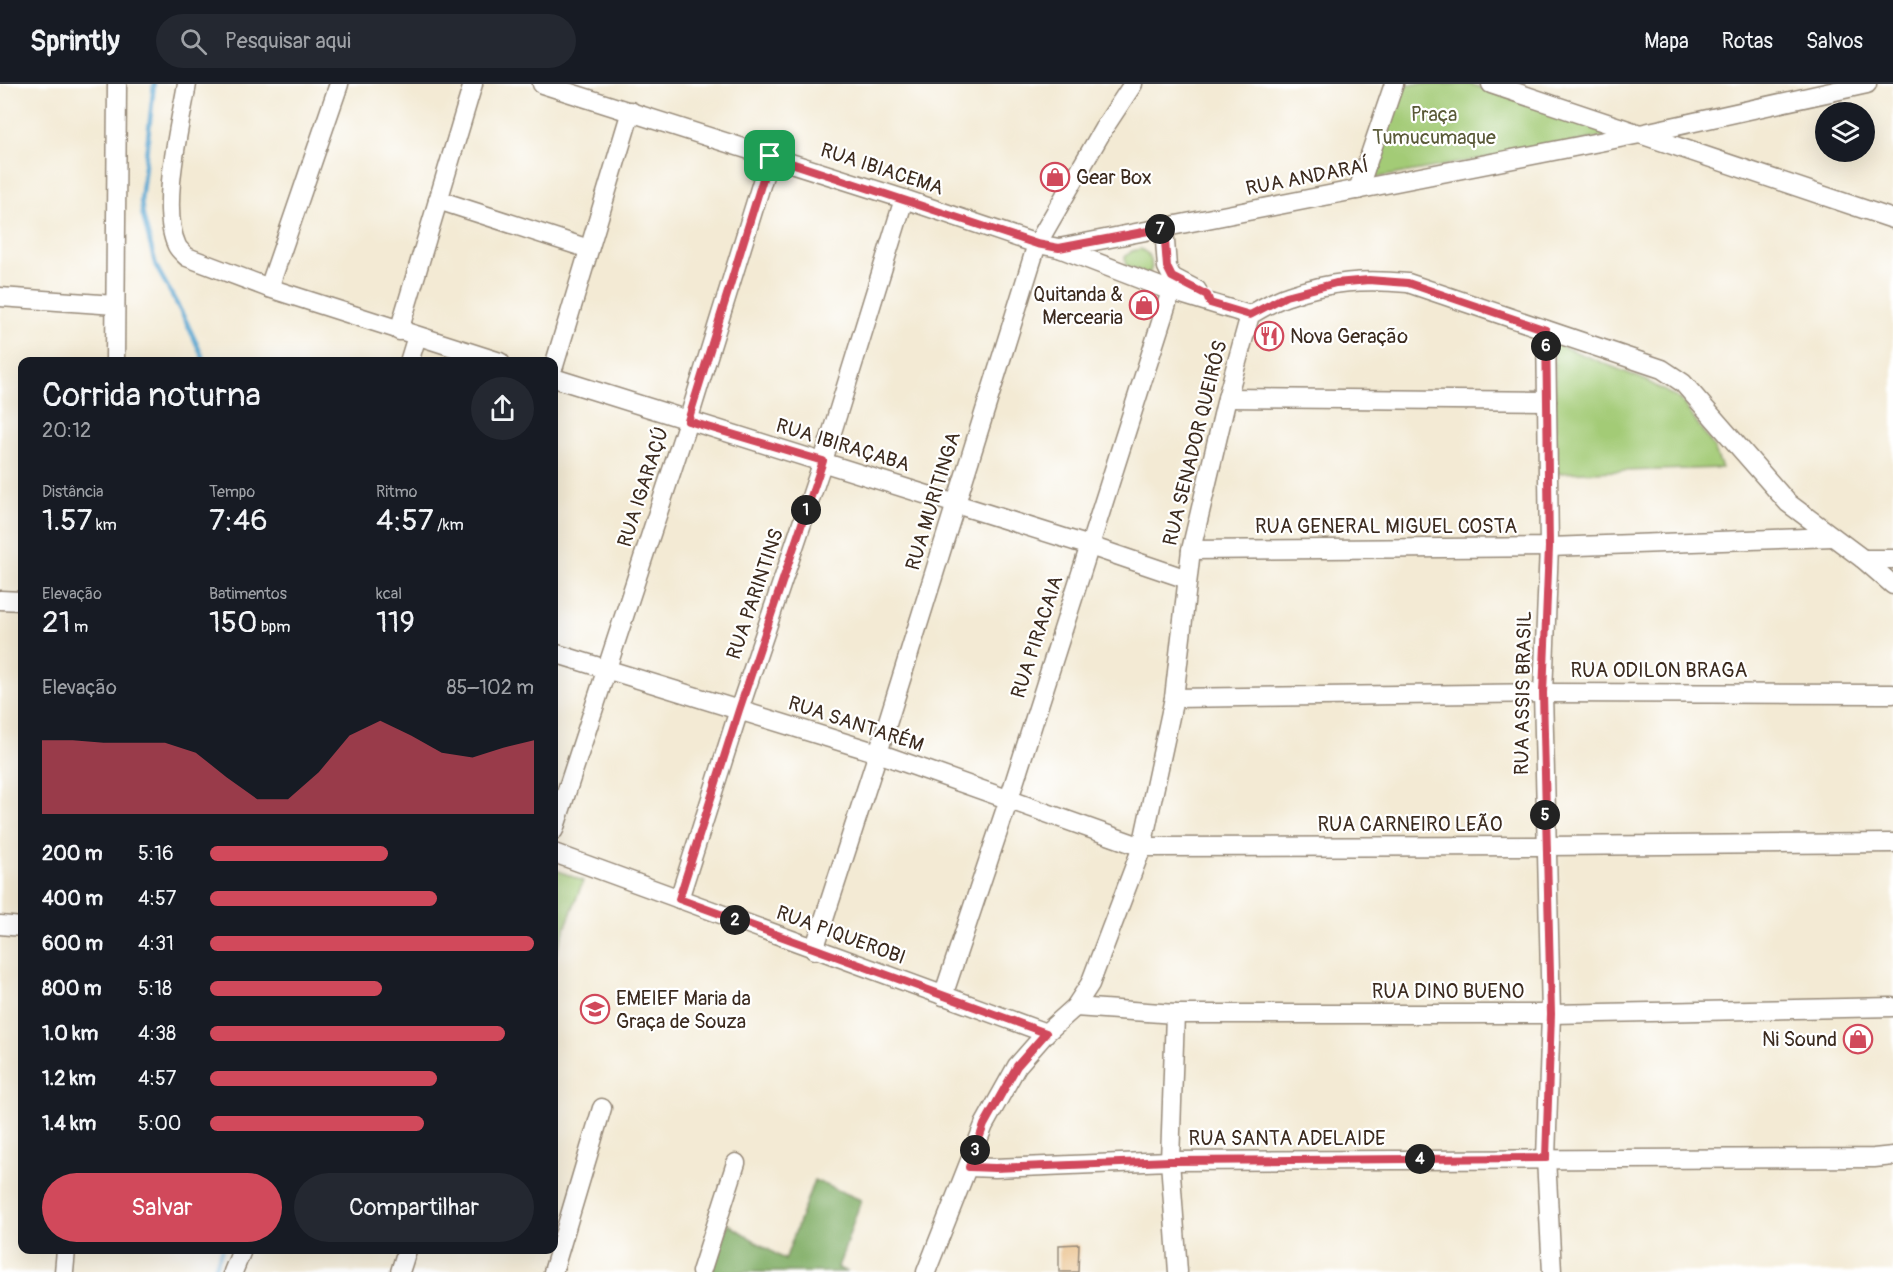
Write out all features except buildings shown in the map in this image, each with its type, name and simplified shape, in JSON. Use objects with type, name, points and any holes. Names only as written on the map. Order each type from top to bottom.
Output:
[{"type":"street","points":[[115,357],[117,84]]},
{"type":"street","points":[[187,84],[172,172],[170,206],[178,247],[187,257],[269,288],[484,357]]},
{"type":"street","points":[[269,288],[339,84]]},
{"type":"street","points":[[399,330],[473,84]]},
{"type":"street","name":"RUA IBIACEMA","points":[[542,84],[904,199],[1037,244]]},
{"type":"street","points":[[1358,190],[1394,84]]},
{"type":"street","points":[[1491,84],[1893,219]]},
{"type":"street","name":"RUA ANDARAÍ","points":[[1037,244],[1059,248],[1164,228],[1640,134],[1868,84]]},
{"type":"street","name":"RUA MURITINGA","points":[[814,950],[1037,244],[1127,85]]},
{"type":"street","points":[[557,357],[631,111]]},
{"type":"street","name":"RUA IGARAÇÚ","points":[[558,818],[688,421],[770,156]]},
{"type":"street","name":"RUA PARINTINS","points":[[679,899],[739,710],[823,461],[904,199]]},
{"type":"street","points":[[438,200],[589,249]]},
{"type":"street","points":[[1164,228],[1167,267],[1172,277],[1207,295],[1210,303]]},
{"type":"street","points":[[1059,248],[1171,291],[1250,315],[1286,296],[1336,283],[1369,280],[1408,283],[1662,369],[1683,383],[1788,503],[1863,559],[1893,585]]},
{"type":"street","name":"RUA PIRACAIA","points":[[943,996],[1009,798],[1171,291]]},
{"type":"street","points":[[0,297],[116,305]]},
{"type":"street","name":"RUA SENADOR QUEIRÓS","points":[[926,1272],[984,1125],[1017,1066],[1046,1033],[1075,1006],[1090,984],[1142,847],[1174,698],[1191,550],[1227,398],[1250,315]]},
{"type":"street","name":"RUA ASSIS BRASIL","points":[[1546,330],[1549,547],[1543,693],[1551,1014],[1546,1158],[1552,1272]]},
{"type":"street","points":[[411,357],[417,336]]},
{"type":"street","name":"RUA IBIRAÇABA","points":[[558,379],[823,461],[1187,579]]},
{"type":"street","points":[[1227,398],[1547,402]]},
{"type":"street","name":"RUA GENERAL MIGUEL COSTA","points":[[1191,550],[1549,547],[1833,537]]},
{"type":"street","points":[[1863,559],[1893,559]]},
{"type":"street","points":[[0,600],[18,601]]},
{"type":"street","name":"RUA SANTARÉM","points":[[558,654],[878,753],[1142,847]]},
{"type":"street","name":"RUA ODILON BRAGA","points":[[1174,698],[1543,693],[1893,693]]},
{"type":"street","name":"RUA CARNEIRO LEÃO","points":[[1142,847],[1893,843]]},
{"type":"street","name":"RUA PIQUEROBI","points":[[558,854],[1046,1033]]},
{"type":"street","points":[[0,925],[18,927]]},
{"type":"street","name":"RUA DINO BUENO","points":[[1075,1006],[1175,1014],[1551,1014],[1893,1007]]},
{"type":"street","points":[[1175,1014],[1170,1161],[1178,1272]]},
{"type":"street","points":[[553,1272],[602,1108]]},
{"type":"street","name":"RUA SANTA ADELAIDE","points":[[969,1167],[1170,1161],[1874,1158],[1893,1156]]},
{"type":"street","points":[[701,1272],[736,1163]]},
{"type":"street","points":[[64,1272],[66,1254]]},
{"type":"street","points":[[233,1272],[240,1254]]},
{"type":"street","points":[[400,1272],[406,1254]]},
{"type":"green space","name":"Praça Tumucumaque","points":[[1402,84],[1470,84],[1620,134],[1369,179]]},
{"type":"green space","points":[[1141,249],[1148,254],[1152,267],[1149,274],[1126,266],[1125,257],[1132,251]]},
{"type":"green space","points":[[1554,343],[1645,380],[1681,400],[1713,446],[1722,468],[1556,473]]},
{"type":"green space","points":[[558,871],[583,881],[558,947]]},
{"type":"green space","points":[[814,1180],[861,1200],[838,1268],[848,1272],[711,1272],[728,1224],[785,1260]]},
{"type":"waterway","points":[[154,84],[141,201],[143,216],[156,266],[203,357]]},
{"type":"waterway","points":[[213,1272],[220,1254]]},
{"type":"place","name":"Gear Box","points":[[1055,177]]},
{"type":"place","name":"Quitanda & Mercearia","points":[[1144,305]]},
{"type":"place","name":"Nova Geração","points":[[1269,336]]},
{"type":"place","name":"EMEIEF Maria da Graça de Souza","points":[[595,1009]]},
{"type":"place","name":"Ni Sound","points":[[1858,1039]]},
{"type":"route","points":[[770,156],[1037,244],[1059,248],[1164,228],[1167,267],[1172,277],[1207,295],[1210,303],[1250,315],[1286,296],[1336,283],[1369,280],[1408,283],[1546,330],[1549,547],[1543,693],[1551,1014],[1546,1158],[1170,1161],[969,1167],[984,1125],[1017,1066],[1046,1033],[679,899],[739,710],[823,461],[688,421],[770,156]]}]
